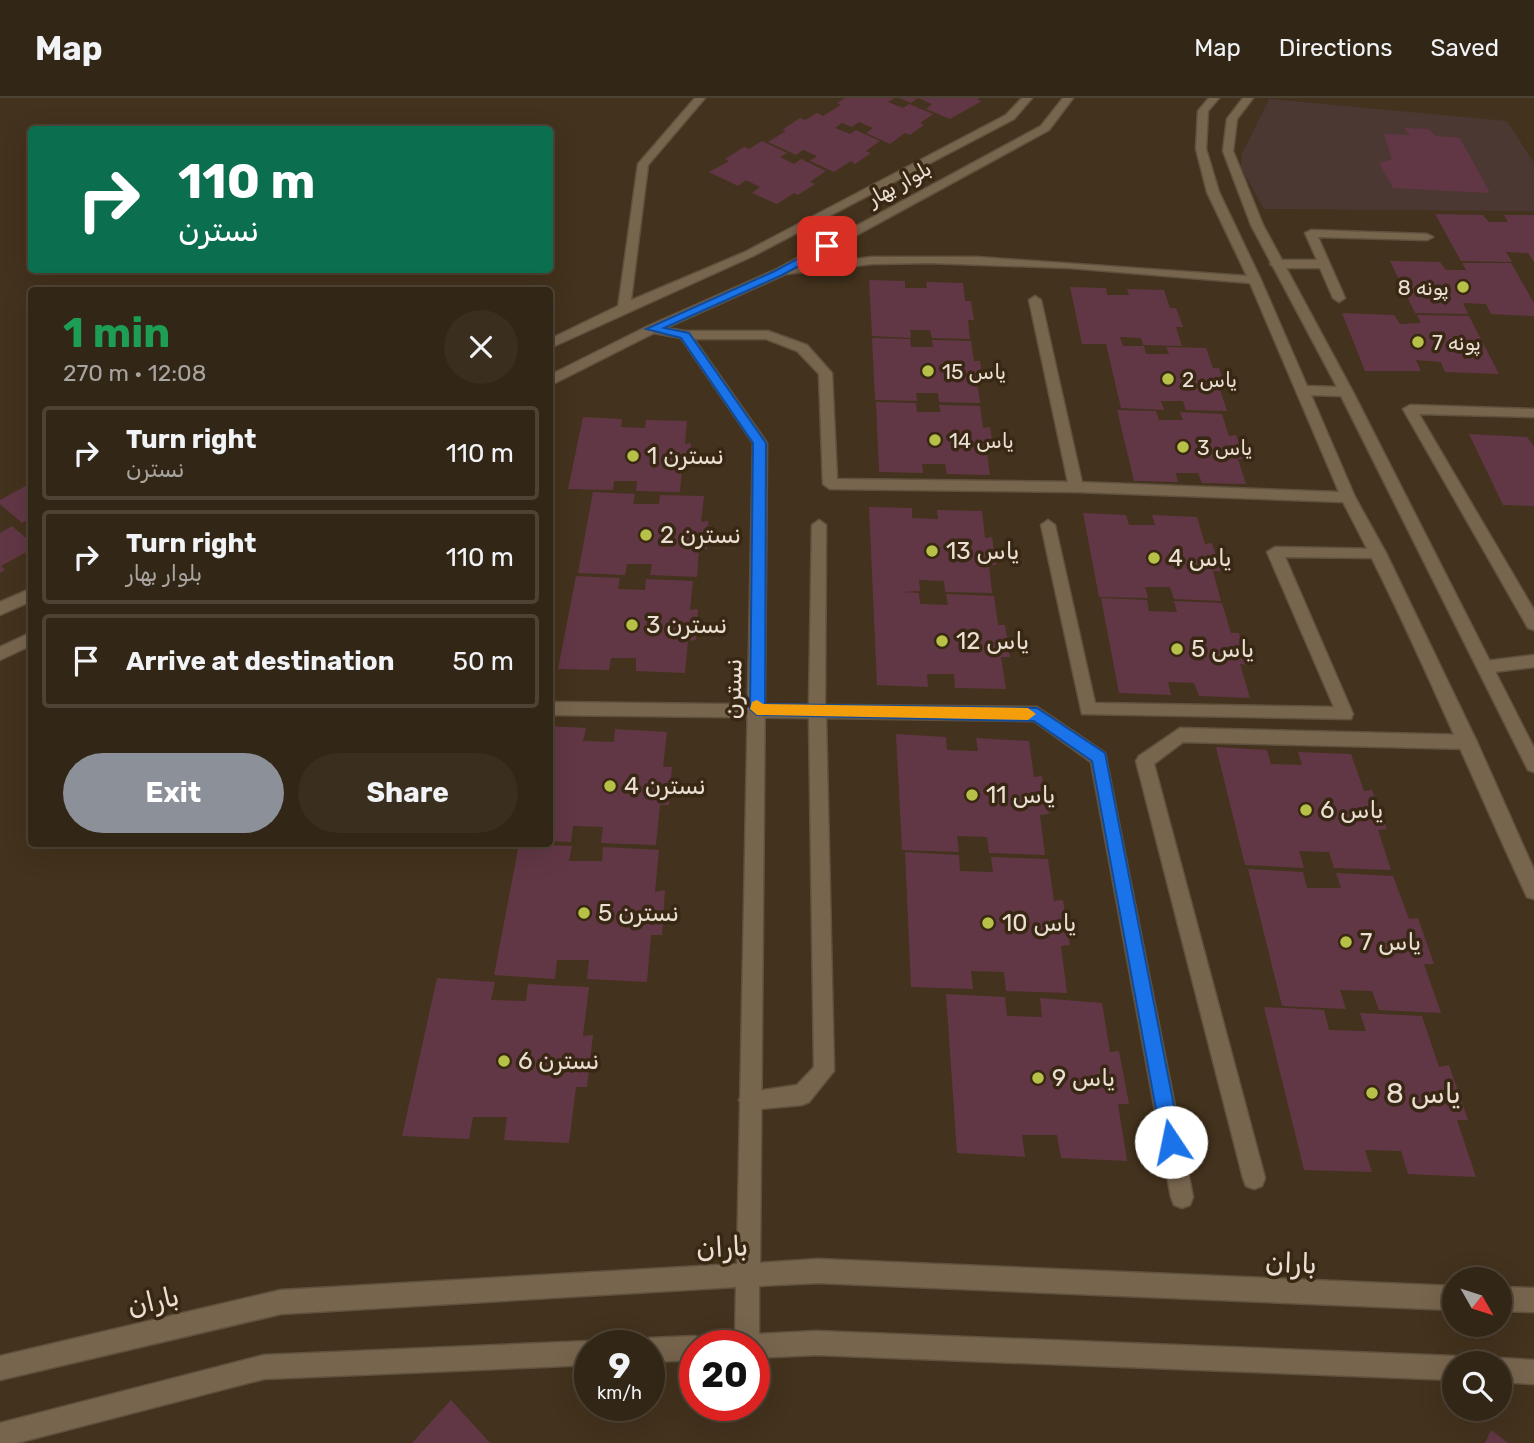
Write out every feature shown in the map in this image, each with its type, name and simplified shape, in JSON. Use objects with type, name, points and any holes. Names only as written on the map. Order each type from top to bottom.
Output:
[{"type":"street","points":[[624,308],[643,164],[700,98]]},
{"type":"street","name":"بلوار بهار","points":[[553,343],[624,308],[749,254],[1010,117],[1027,98]]},
{"type":"street","name":"بلوار بهار","points":[[553,378],[652,329],[779,273],[1045,128],[1068,98]]},
{"type":"street","points":[[1213,98],[1203,111],[1201,149],[1213,192],[1255,280],[1348,497],[1378,553],[1468,742],[1534,891]]},
{"type":"street","points":[[1248,98],[1232,119],[1228,150],[1257,225],[1346,392],[1534,765]]},
{"type":"street","points":[[1339,298],[1311,233],[1427,237]]},
{"type":"street","points":[[779,273],[881,260],[970,261],[1079,264],[1255,280]]},
{"type":"street","points":[[1276,264],[1324,264]]},
{"type":"street","points":[[1035,300],[1076,487]]},
{"type":"street","points":[[652,329],[685,335],[768,335],[802,348],[825,373],[830,484],[1076,487],[1348,497]]},
{"type":"street","name":"نسترن","points":[[685,335],[760,443],[750,1101],[750,1330]]},
{"type":"street","points":[[1301,390],[1346,392]]},
{"type":"street","points":[[1534,413],[1410,409],[1534,624]]},
{"type":"street","points":[[1048,524],[1088,709],[1345,714],[1275,552],[1378,553]]},
{"type":"street","points":[[750,1101],[802,1095],[824,1071],[817,711],[819,525]]},
{"type":"street","points":[[0,609],[28,596]]},
{"type":"street","points":[[0,654],[28,640]]},
{"type":"street","points":[[1486,667],[1534,660]]},
{"type":"street","points":[[553,708],[1037,715],[1099,758],[1182,1197]]},
{"type":"street","points":[[1254,1178],[1145,761],[1180,735],[1468,742]]},
{"type":"street","name":"باران","points":[[0,1368],[281,1302],[818,1271],[1442,1297]]},
{"type":"street","points":[[1512,1299],[1534,1300]]},
{"type":"street","points":[[770,1345],[817,1343],[1442,1368]]},
{"type":"street","points":[[0,1435],[264,1367],[574,1354]]},
{"type":"street","points":[[1512,1370],[1534,1371]]},
{"type":"shaded area","points":[[1269,99],[1507,121],[1534,163],[1534,211],[1264,209],[1241,168],[1242,154]]},
{"type":"building","points":[[845,98],[894,98],[888,102],[903,108],[909,104],[933,114],[920,123],[924,125],[910,135],[905,133],[890,144],[866,133],[873,128],[859,122],[852,127],[842,123],[835,128],[850,134],[856,130],[880,141],[866,151],[871,153],[855,164],[851,161],[834,172],[810,161],[817,156],[803,150],[796,155],[768,142],[800,118],[805,120],[817,113],[823,116],[841,105],[837,103]]},
{"type":"building","points":[[899,98],[918,98],[911,103]]},
{"type":"building","points":[[918,98],[980,98],[977,100],[982,101],[950,119],[926,109],[932,104]]},
{"type":"building","points":[[1404,128],[1429,129],[1435,136],[1460,138],[1490,193],[1393,188],[1379,163],[1392,159],[1384,134],[1410,135]]},
{"type":"building","points":[[762,141],[787,153],[780,157],[794,164],[801,159],[826,171],[810,182],[815,184],[777,204],[752,193],[760,187],[746,180],[738,186],[709,172],[729,161],[725,159],[744,147],[749,149]]},
{"type":"building","points":[[1435,214],[1483,215],[1489,222],[1508,222],[1504,215],[1534,215],[1534,262],[1528,253],[1506,252],[1512,262],[1461,261]]},
{"type":"building","name":"پونه 8","points":[[1390,261],[1440,262],[1446,270],[1466,270],[1462,263],[1511,263],[1534,303],[1534,316],[1491,314],[1486,304],[1463,303],[1468,314],[1415,313]]},
{"type":"building","points":[[869,280],[905,281],[905,288],[927,288],[926,282],[963,283],[965,301],[971,301],[974,320],[968,320],[970,339],[932,338],[930,330],[910,330],[911,338],[872,336]]},
{"type":"building","points":[[1070,287],[1106,288],[1107,295],[1129,295],[1127,289],[1164,290],[1170,308],[1176,308],[1183,327],[1176,327],[1182,346],[1143,345],[1141,338],[1120,337],[1123,346],[1144,346],[1146,354],[1169,354],[1166,347],[1206,348],[1213,368],[1219,368],[1226,389],[1220,389],[1227,411],[1186,410],[1183,401],[1161,401],[1164,410],[1121,408],[1106,344],[1082,344]]},
{"type":"building","name":"پونه 7","points":[[1342,313],[1394,315],[1400,324],[1421,323],[1417,315],[1469,316],[1499,374],[1445,372],[1441,362],[1416,360],[1421,371],[1365,371]]},
{"type":"building","name":"یاس 15","points":[[872,338],[910,339],[911,347],[933,347],[932,340],[971,341],[974,361],[980,361],[983,382],[977,382],[980,403],[939,402],[938,393],[916,393],[917,401],[875,400]]},
{"type":"building","name":"یاس 14","points":[[876,402],[916,403],[917,412],[941,412],[939,405],[980,406],[983,428],[990,427],[994,451],[987,451],[990,475],[947,474],[945,464],[922,464],[923,473],[879,472]]},
{"type":"building","name":"یاس 3","points":[[1117,410],[1156,411],[1159,420],[1183,420],[1180,412],[1222,414],[1229,436],[1236,435],[1245,459],[1238,459],[1246,484],[1202,483],[1198,473],[1176,473],[1178,482],[1134,481]]},
{"type":"building","name":"نسترن 1","points":[[583,417],[622,419],[621,427],[645,428],[646,420],[687,421],[685,444],[691,443],[690,467],[682,468],[680,492],[636,491],[637,481],[614,481],[613,490],[568,489]]},
{"type":"building","points":[[1469,434],[1527,437],[1534,446],[1534,506],[1503,505]]},
{"type":"building","points":[[28,485],[28,519],[22,523],[0,504],[0,500]]},
{"type":"building","name":"نسترن 2","points":[[593,492],[635,494],[633,504],[659,504],[660,495],[704,496],[701,522],[708,521],[707,549],[699,549],[697,577],[650,575],[652,564],[627,564],[625,575],[578,573]]},
{"type":"building","points":[[869,507],[912,508],[912,518],[938,519],[937,510],[982,511],[985,538],[992,537],[996,565],[989,565],[992,593],[945,592],[944,581],[919,580],[920,591],[901,592],[919,593],[920,604],[948,605],[946,594],[994,596],[998,625],[1005,625],[1010,657],[1001,657],[1006,689],[955,688],[954,674],[927,674],[928,687],[877,685]]},
{"type":"building","name":"یاس 4","points":[[1083,513],[1126,515],[1129,525],[1155,525],[1152,515],[1197,517],[1205,544],[1212,543],[1221,571],[1213,571],[1221,601],[1174,599],[1170,587],[1145,587],[1148,598],[1099,597]]},
{"type":"building","points":[[12,526],[28,540],[28,551],[1,566],[5,570],[0,573],[0,533]]},
{"type":"building","name":"نسترن 3","points":[[576,576],[620,578],[618,589],[645,590],[646,579],[693,581],[690,610],[698,609],[696,640],[688,641],[685,673],[636,671],[636,658],[611,658],[609,670],[558,669]]},
{"type":"building","name":"یاس 5","points":[[1101,598],[1147,600],[1149,611],[1177,612],[1174,601],[1222,603],[1231,633],[1239,633],[1249,665],[1240,664],[1250,698],[1199,696],[1194,683],[1168,682],[1171,695],[1119,693]]},
{"type":"building","name":"نسترن 4","points":[[553,726],[586,728],[583,741],[614,742],[615,729],[667,732],[663,767],[672,767],[669,805],[660,805],[656,845],[601,843],[603,827],[573,826],[571,842],[553,841]]},
{"type":"building","name":"یاس 11","points":[[896,734],[946,737],[947,750],[978,751],[976,738],[1029,741],[1034,777],[1042,776],[1049,814],[1040,815],[1045,855],[989,853],[987,837],[957,836],[959,852],[902,850]]},
{"type":"building","name":"یاس 6","points":[[1216,747],[1267,750],[1271,764],[1302,765],[1298,752],[1351,754],[1364,791],[1372,790],[1387,829],[1378,830],[1391,870],[1334,868],[1329,852],[1299,851],[1304,868],[1245,865]]},
{"type":"building","name":"نسترن 5","points":[[572,846],[569,861],[602,861],[603,847],[659,850],[655,892],[665,890],[662,935],[651,935],[647,982],[587,979],[589,960],[557,960],[555,979],[494,975],[518,847]]},
{"type":"building","name":"یاس 10","points":[[905,852],[959,855],[960,871],[993,872],[991,857],[1048,859],[1054,901],[1063,900],[1070,945],[1061,946],[1067,993],[1006,991],[1004,972],[971,971],[973,989],[911,987]]},
{"type":"building","name":"یاس 7","points":[[1248,869],[1303,872],[1307,888],[1341,888],[1336,873],[1393,876],[1409,919],[1418,918],[1434,964],[1424,964],[1441,1013],[1379,1010],[1372,991],[1340,990],[1346,1009],[1282,1006]]},
{"type":"building","name":"نسترن 6","points":[[437,978],[495,982],[491,1000],[526,1001],[528,984],[589,987],[583,1036],[593,1035],[587,1087],[576,1087],[569,1143],[504,1140],[507,1117],[473,1117],[469,1139],[402,1136]]},
{"type":"building","name":"یاس 9","points":[[946,994],[1005,997],[1007,1016],[1042,1017],[1040,998],[1102,1003],[1110,1052],[1119,1051],[1129,1104],[1118,1104],[1127,1161],[1061,1158],[1057,1135],[1022,1135],[1025,1157],[957,1153]]},
{"type":"building","name":"یاس 8","points":[[1264,1007],[1324,1010],[1329,1030],[1366,1031],[1360,1013],[1422,1016],[1439,1067],[1449,1065],[1468,1120],[1457,1120],[1476,1177],[1408,1174],[1401,1151],[1365,1150],[1372,1172],[1304,1170]]},
{"type":"building","points":[[451,1400],[490,1443],[412,1443]]},
{"type":"building","points":[[1491,1430],[1508,1443],[1485,1443]]},
{"type":"slow traffic","points":[[757,706],[757,709],[1028,714]]},
{"type":"place","name":"پونه 8","points":[[1463,287]]},
{"type":"place","name":"پونه 7","points":[[1418,342]]},
{"type":"place","name":"یاس 15","points":[[928,371]]},
{"type":"place","name":"یاس 2","points":[[1168,379]]},
{"type":"place","name":"یاس 14","points":[[935,440]]},
{"type":"place","name":"یاس 3","points":[[1183,447]]},
{"type":"place","name":"نسترن 1","points":[[633,456]]},
{"type":"place","name":"نسترن 2","points":[[646,535]]},
{"type":"place","name":"یاس 13","points":[[932,551]]},
{"type":"place","name":"یاس 4","points":[[1154,558]]},
{"type":"place","name":"نسترن 3","points":[[632,625]]},
{"type":"place","name":"یاس 12","points":[[942,641]]},
{"type":"place","name":"یاس 5","points":[[1177,649]]},
{"type":"place","name":"نسترن 4","points":[[610,786]]},
{"type":"place","name":"یاس 11","points":[[972,795]]},
{"type":"place","name":"یاس 6","points":[[1306,810]]},
{"type":"place","name":"نسترن 5","points":[[584,913]]},
{"type":"place","name":"یاس 10","points":[[988,923]]},
{"type":"place","name":"یاس 7","points":[[1346,942]]},
{"type":"place","name":"نسترن 6","points":[[504,1061]]},
{"type":"place","name":"یاس 9","points":[[1038,1078]]},
{"type":"place","name":"یاس 8","points":[[1372,1093]]},
{"type":"route","points":[[827,246],[779,273],[652,329],[685,335],[760,443],[757,709],[1037,715],[1099,758],[1171,1142]]}]
